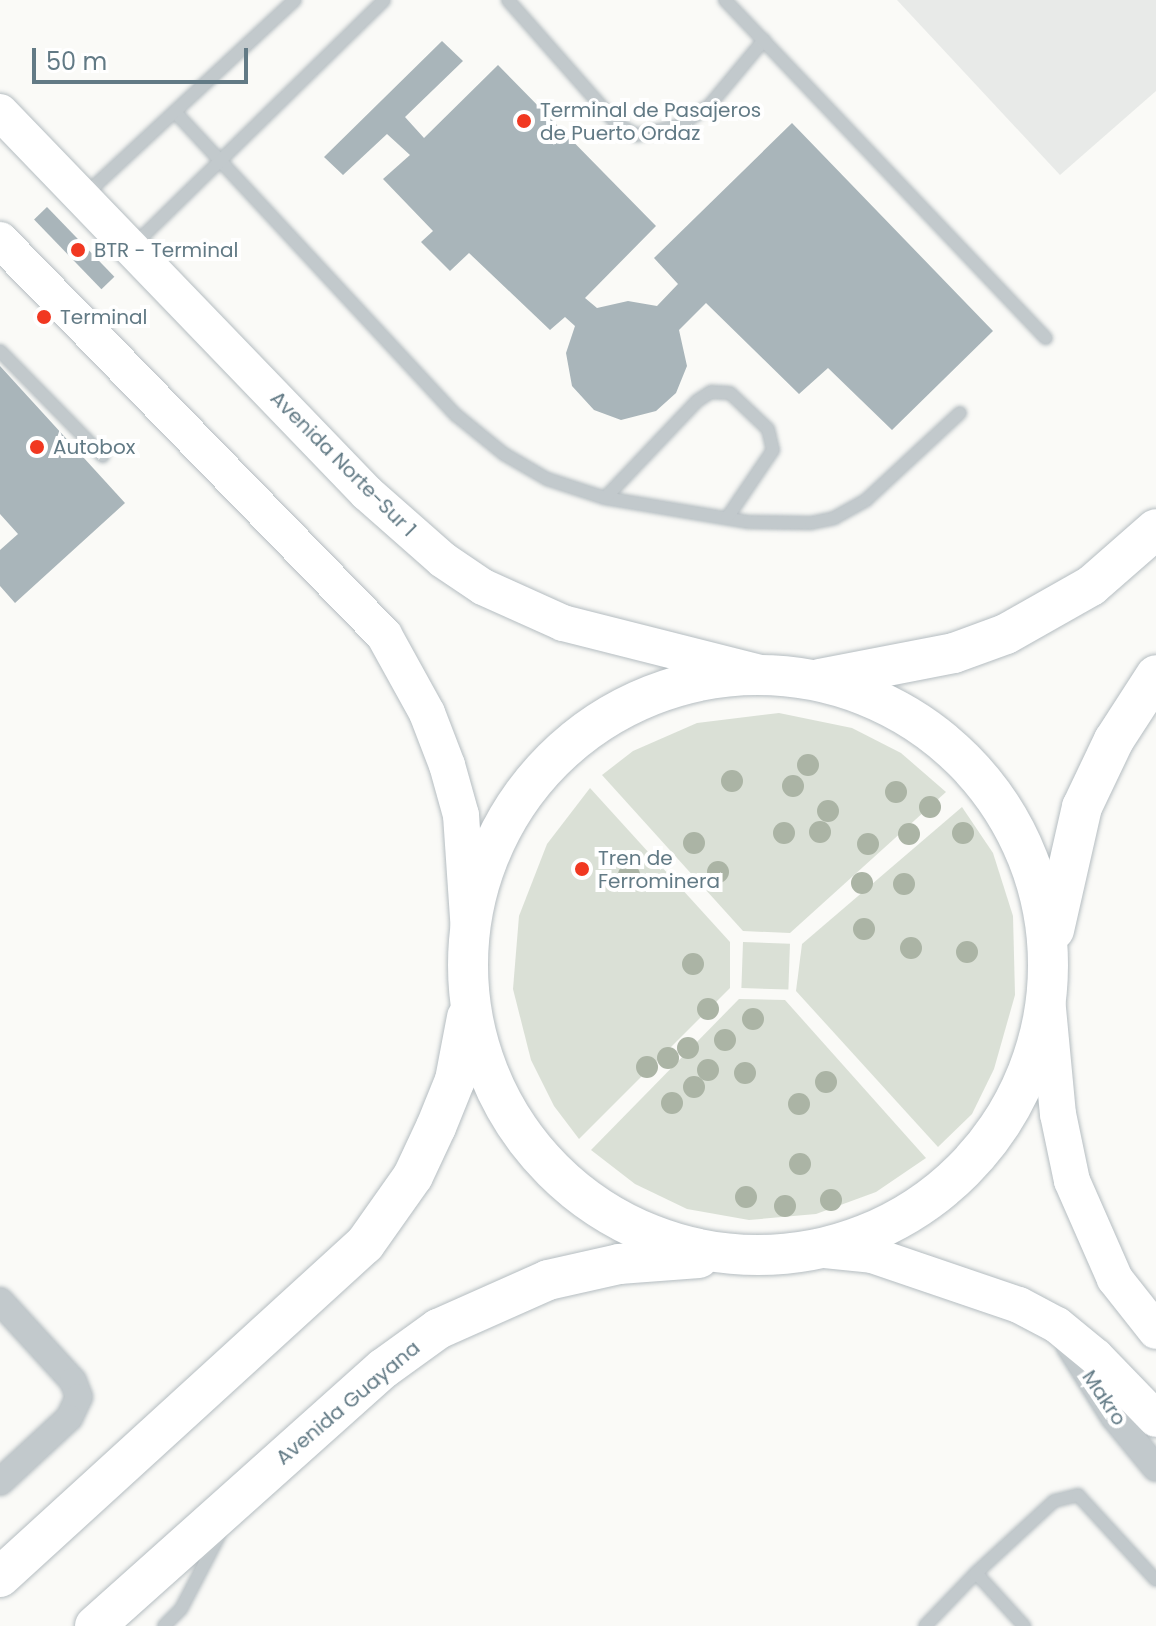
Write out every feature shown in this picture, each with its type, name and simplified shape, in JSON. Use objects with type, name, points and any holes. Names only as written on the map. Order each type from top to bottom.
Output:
[{"type":"main road","name":"Avenida Norte-Sur 1","points":[[0,112],[367,493],[453,567],[483,587],[563,623],[792,678]]},
{"type":"main road","points":[[0,1577],[365,1244],[413,1176],[436,1127],[455,1080],[469,1006],[469,933],[461,815],[447,765],[427,713],[384,635],[2,245]]},
{"type":"main road","points":[[469,933],[479,886],[501,829],[521,798],[570,745],[610,717],[665,691],[713,680],[792,678],[954,653],[1006,634],[1091,586],[1156,529]]},
{"type":"main road","points":[[469,1006],[476,1041],[504,1108],[532,1148],[574,1191],[604,1212],[670,1242],[742,1255],[815,1249],[850,1240],[916,1208],[972,1161],[1014,1102],[1037,1045],[1082,807],[1114,740],[1156,675]]},
{"type":"main road","points":[[792,678],[879,702],[941,740],[968,764],[992,792],[1028,855],[1046,925],[1058,1114],[1072,1181],[1115,1279],[1156,1331]]},
{"type":"main road","points":[[815,1249],[872,1255],[953,1279],[1057,1325],[1156,1419]]},
{"type":"main road","name":"Avenida Guayana","points":[[95,1626],[384,1368],[438,1329],[489,1302],[548,1280],[619,1264],[742,1255]]},
{"type":"main road","points":[[1115,1279],[1156,1305]]},
{"type":"street","points":[[0,1301],[73,1381],[79,1397],[57,1431],[0,1482]]},
{"type":"street","name":"Makro","points":[[1057,1325],[1114,1417],[1156,1468]]},
{"type":"lane","points":[[82,198],[295,0]]},
{"type":"lane","points":[[131,248],[384,0]]},
{"type":"lane","points":[[508,0],[617,124],[637,135],[679,126],[709,106],[764,40]]},
{"type":"lane","points":[[725,0],[1046,338]]},
{"type":"lane","points":[[176,113],[456,415],[504,454],[547,479],[605,498],[727,518],[811,523],[834,518],[866,500],[960,413]]},
{"type":"lane","points":[[0,351],[103,456]]},
{"type":"lane","points":[[605,498],[697,401],[711,392],[730,393],[768,429],[773,450],[727,518]]},
{"type":"lane","points":[[925,1626],[976,1573],[1054,1501],[1078,1495],[1156,1580]]},
{"type":"lane","points":[[164,1626],[181,1609],[238,1498]]},
{"type":"lane","points":[[976,1573],[1024,1626]]},
{"type":"shaded area","points":[[897,0],[1156,0],[1156,91],[1060,175]]},
{"type":"shaded area","points":[[779,713],[852,728],[901,753],[946,792],[790,933],[743,931],[602,775],[633,751],[697,723]]},
{"type":"shaded area","points":[[590,788],[730,942],[730,988],[579,1139],[554,1106],[531,1060],[513,989],[519,916],[547,844]]},
{"type":"shaded area","points":[[962,807],[993,853],[1013,916],[1015,995],[994,1069],[972,1114],[938,1147],[796,991],[802,944]]},
{"type":"shaded area","points":[[743,942],[790,944],[788,990],[741,988]]},
{"type":"shaded area","points":[[739,999],[785,1000],[926,1158],[876,1192],[816,1214],[749,1220],[687,1209],[635,1184],[591,1150]]},
{"type":"building","points":[[442,41],[463,61],[405,117],[424,138],[498,65],[656,226],[585,298],[597,308],[628,301],[657,306],[678,284],[654,258],[792,123],[993,331],[892,430],[828,368],[799,394],[706,303],[679,330],[687,366],[676,393],[656,411],[621,420],[594,410],[572,386],[566,353],[575,326],[565,317],[550,330],[469,253],[450,271],[421,242],[433,231],[383,179],[410,155],[387,134],[343,175],[324,157]]},
{"type":"building","points":[[47,207],[114,277],[101,289],[34,220]]},
{"type":"building","points":[[0,366],[125,503],[15,603],[0,586],[0,550],[18,534],[0,514]]},
{"type":"place","name":"Terminal de Pasajeros de Puerto Ordaz","points":[[524,121]]},
{"type":"place","name":"BTR - Terminal","points":[[78,250]]},
{"type":"place","name":"Terminal","points":[[44,317]]},
{"type":"place","name":"Autobox","points":[[37,447]]},
{"type":"place","name":"Tren de Ferrominera","points":[[582,869]]}]
